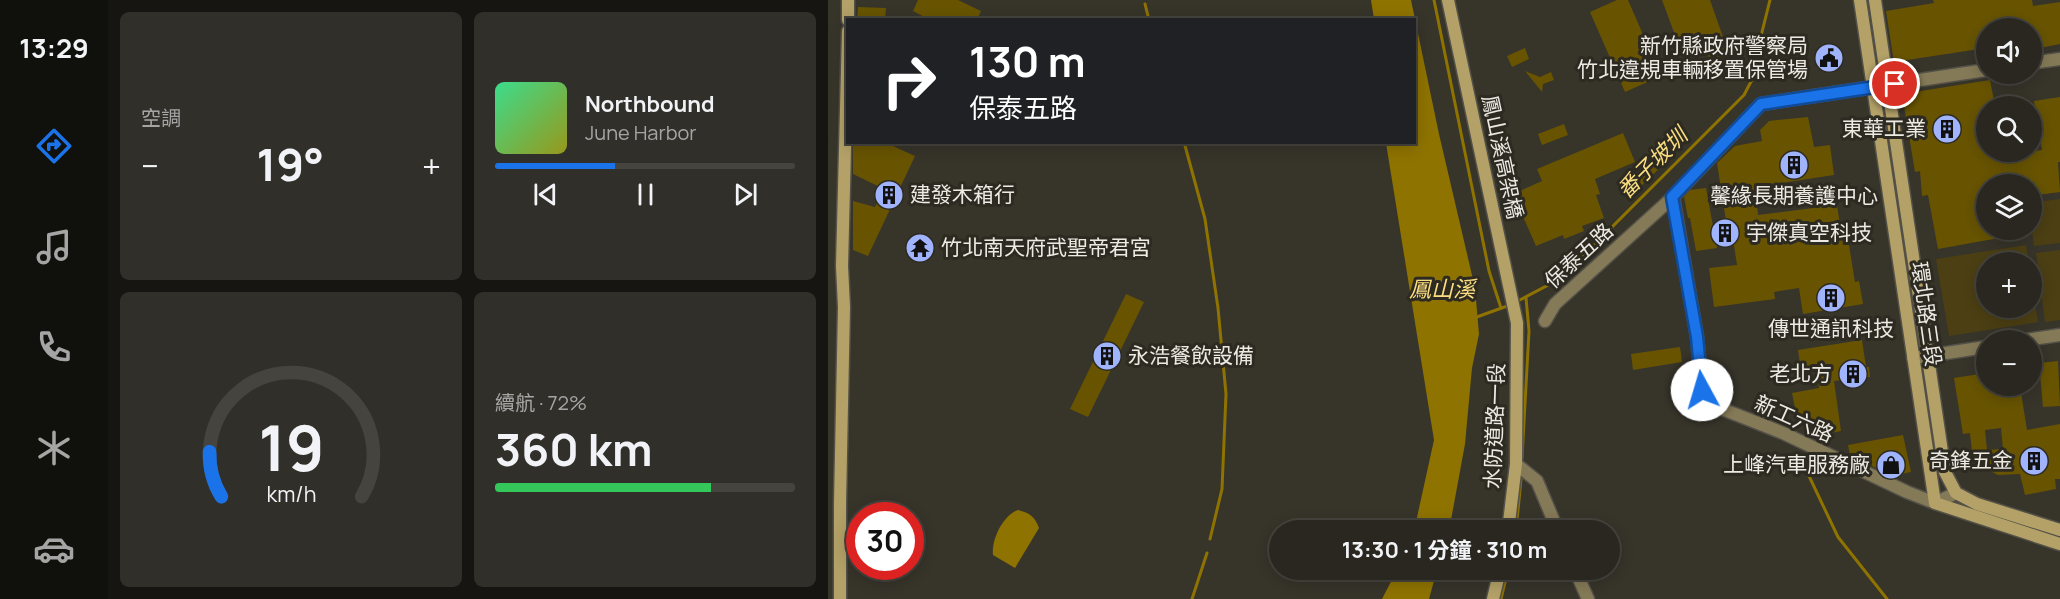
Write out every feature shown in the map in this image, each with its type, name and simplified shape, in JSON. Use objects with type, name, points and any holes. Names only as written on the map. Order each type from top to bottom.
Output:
[{"type":"street","points":[[848,0],[848,18]]},
{"type":"street","name":"鳳山溪高架橋","points":[[1449,0],[1517,323]]},
{"type":"street","name":"環北路三段","points":[[1860,0],[1935,503]]},
{"type":"street","name":"環北路三段","points":[[1875,0],[1945,472],[1956,492]]},
{"type":"street","points":[[2042,61],[2060,59]]},
{"type":"street","name":"保泰五路","points":[[1545,321],[1555,304],[1672,197],[1761,104],[1976,72]]},
{"type":"street","points":[[840,599],[844,307],[842,266],[846,110]]},
{"type":"street","name":"新工六路","points":[[1672,197],[1697,337],[1702,390],[1708,402],[1783,433],[1935,503]]},
{"type":"street","name":"水防道路一段","points":[[1509,520],[1516,464],[1517,323]]},
{"type":"street","points":[[2042,338],[2060,335]]},
{"type":"street","points":[[1913,358],[1976,349]]},
{"type":"street","points":[[1516,464],[1537,481],[1553,520]]},
{"type":"street","points":[[1935,503],[1956,492],[1977,504],[2060,530]]},
{"type":"street","points":[[1935,503],[2060,544]]},
{"type":"street","points":[[1493,599],[1498,580]]},
{"type":"street","points":[[1579,580],[1588,599]]},
{"type":"shaded area","points":[[2060,199],[2060,243],[2034,246],[2033,240],[2042,240],[2042,201]]},
{"type":"shaded area","points":[[2026,245],[2027,252],[1981,252]]},
{"type":"shaded area","points":[[2060,250],[2060,320],[2045,322],[2042,299],[2042,252]]},
{"type":"shaded area","points":[[1976,253],[1976,318],[2037,318],[2038,322],[1949,336],[1936,259]]},
{"type":"water","name":"鳳山溪","points":[[1371,0],[1411,0],[1415,18],[1374,18]]},
{"type":"water","name":"鳳山溪","points":[[1416,24],[1475,288],[1479,334],[1472,368],[1465,444],[1451,520],[1416,520],[1434,440],[1386,144],[1416,144]]},
{"type":"water","points":[[1018,510],[1032,516],[1039,528],[1015,568],[993,555],[993,549],[996,535],[1003,522]]},
{"type":"water","points":[[1392,580],[1434,580],[1429,599],[1382,599]]},
{"type":"building","points":[[918,0],[958,0],[981,11],[978,18],[926,18],[913,11]]},
{"type":"building","points":[[1617,0],[1628,0],[1661,76],[1625,92],[1590,12]]},
{"type":"building","points":[[1662,0],[1710,0],[1729,54],[1710,61],[1705,45],[1682,54]]},
{"type":"building","points":[[1933,0],[2032,0],[2033,6],[2060,2],[2060,44],[2042,48],[2042,18],[1976,18],[1976,50],[1894,62],[1886,11],[1934,3]]},
{"type":"building","points":[[858,7],[886,8],[885,18],[857,18]]},
{"type":"building","name":"新竹縣政府警察局 竹北違規車輛移置保管場","points":[[1837,47],[1839,67],[1821,69],[1819,49]]},
{"type":"building","points":[[1525,48],[1529,59],[1512,67],[1507,56]]},
{"type":"building","points":[[1525,71],[1540,77],[1551,72],[1554,80],[1543,84],[1542,92]]},
{"type":"building","points":[[1976,82],[1991,84],[1993,96],[1976,96],[1976,162],[2042,162],[2042,100],[2060,97],[2060,162],[2058,162],[2060,192],[2042,194],[2042,174],[1976,174],[1976,240],[1988,240],[1938,249],[1928,195],[1922,196],[1920,171],[1915,172],[1902,94]]},
{"type":"building","points":[[1808,117],[1814,147],[1830,145],[1834,175],[1755,187],[1758,215],[1837,205],[1843,245],[1849,245],[1855,282],[1859,281],[1863,304],[1803,314],[1799,288],[1774,292],[1775,299],[1714,307],[1709,268],[1737,265],[1734,245],[1730,246],[1717,163],[1735,146],[1762,141],[1760,130],[1769,121]]},
{"type":"building","points":[[1564,124],[1568,135],[1542,145],[1538,134]]},
{"type":"building","points":[[1623,133],[1635,162],[1595,179],[1600,194],[1596,195],[1604,218],[1582,226],[1584,231],[1564,239],[1563,235],[1536,246],[1513,194],[1542,181],[1537,169]]},
{"type":"building","name":"建發木箱行","points":[[853,144],[888,144],[915,156],[868,256],[853,250],[853,201],[875,207],[884,189],[853,174]]},
{"type":"building","points":[[1661,151],[1669,159],[1640,187],[1633,178]]},
{"type":"building","points":[[1706,188],[1717,248],[1696,251],[1684,197],[1690,190]]},
{"type":"building","name":"永浩餐飲設備","points":[[1126,294],[1144,302],[1088,417],[1070,409]]},
{"type":"building","points":[[1862,340],[1870,377],[1834,381],[1841,431],[1825,434],[1823,418],[1798,423],[1792,393],[1819,388],[1816,368],[1801,371],[1798,350]]},
{"type":"building","points":[[1680,347],[1682,362],[1633,370],[1631,354]]},
{"type":"building","points":[[2058,361],[2060,406],[2043,407],[2042,363]]},
{"type":"building","points":[[1976,375],[1976,396],[2022,396],[2027,430],[2060,424],[2060,479],[2055,479],[2056,489],[2025,495],[2020,474],[1998,475],[1981,466],[1966,452],[1972,451],[1970,433],[1963,434],[1954,378]],"holes":[[[2001,428],[2003,449],[1987,450],[1985,430]]]},
{"type":"building","points":[[1903,435],[1911,472],[1892,476],[1872,466],[1870,460],[1864,461],[1850,456],[1848,445]]},
{"type":"waterway","points":[[1434,0],[1489,271],[1501,308]]},
{"type":"waterway","name":"番子坡圳","points":[[1516,302],[1554,282],[1575,264],[1744,95],[1756,72],[1760,40],[1770,0]]},
{"type":"waterway","points":[[1145,4],[1148,18]]},
{"type":"waterway","points":[[1185,144],[1205,219],[1218,308],[1226,394],[1222,489],[1210,539]]},
{"type":"waterway","points":[[1522,458],[1529,331],[1526,298]]},
{"type":"waterway","points":[[1474,318],[1510,305]]},
{"type":"waterway","points":[[1799,455],[1838,537],[1887,599]]},
{"type":"waterway","points":[[1517,520],[1521,479]]},
{"type":"waterway","points":[[1192,599],[1207,553]]},
{"type":"waterway","points":[[1501,599],[1506,580]]},
{"type":"place","name":"新竹縣政府警察局 竹北違規車輛移置保管場","points":[[1829,58]]},
{"type":"place","name":"東華工業","points":[[1947,129]]},
{"type":"place","name":"馨緣長期養護中心","points":[[1794,165]]},
{"type":"place","name":"建發木箱行","points":[[889,195]]},
{"type":"place","name":"宇傑真空科技","points":[[1725,233]]},
{"type":"place","name":"竹北南天府武聖帝君宮","points":[[920,248]]},
{"type":"place","name":"傳世通訊科技","points":[[1831,298]]},
{"type":"place","name":"永浩餐飲設備","points":[[1107,356]]},
{"type":"place","name":"老北方","points":[[1853,374]]},
{"type":"place","name":"奇鋒五金","points":[[2034,461]]},
{"type":"place","name":"上峰汽車服務廠","points":[[1891,465]]},
{"type":"route","points":[[1702,390],[1697,337],[1672,197],[1761,104],[1895,84]]}]
